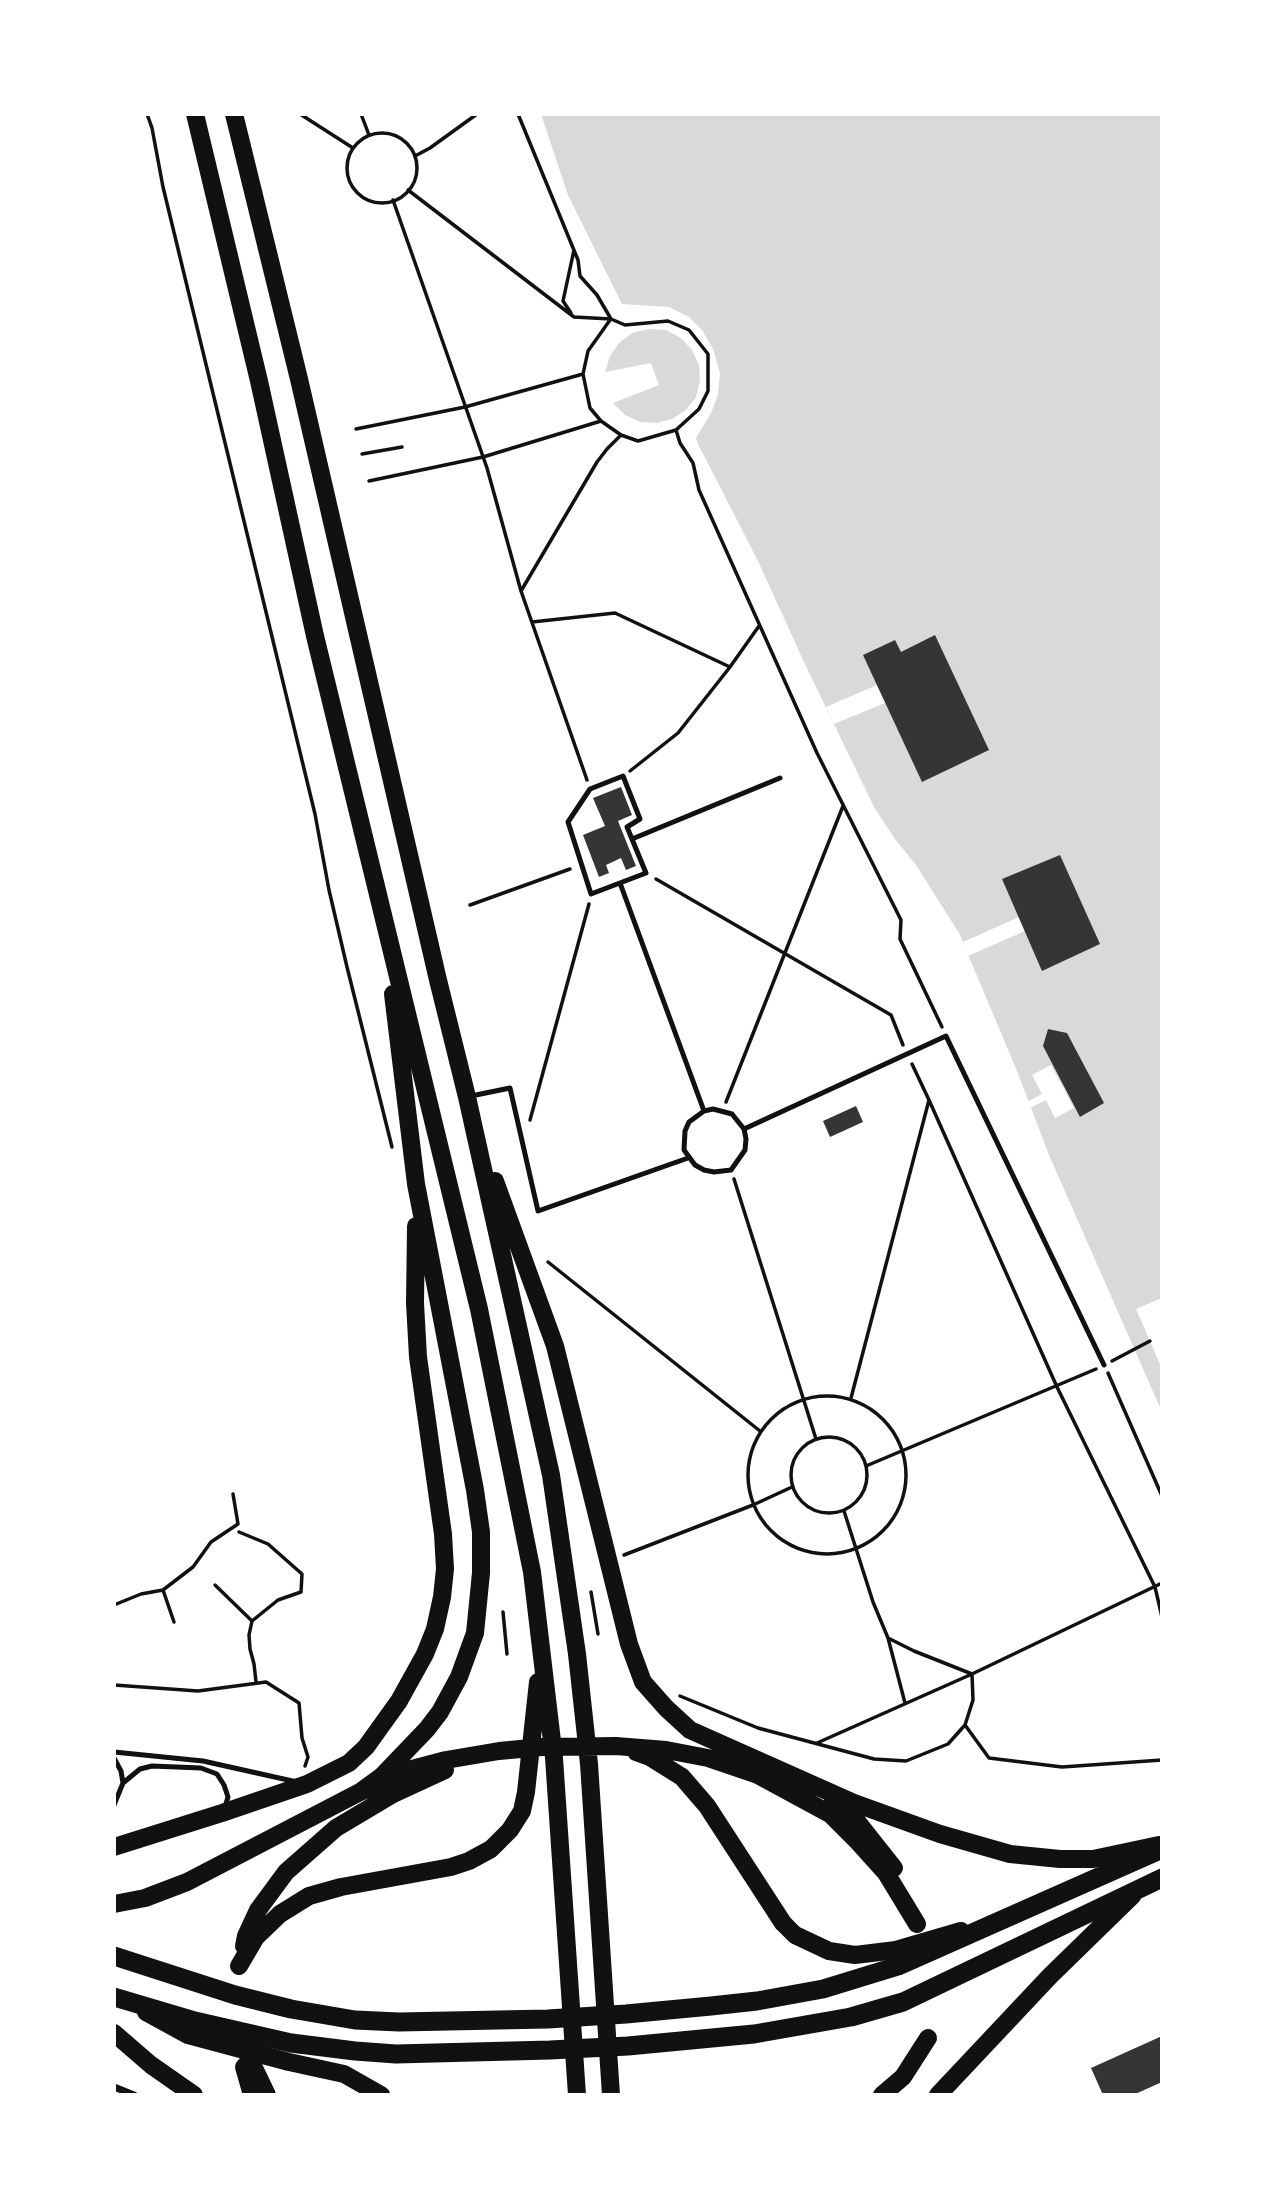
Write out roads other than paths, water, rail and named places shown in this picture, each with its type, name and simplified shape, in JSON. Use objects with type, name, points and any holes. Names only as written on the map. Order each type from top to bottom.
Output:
[{"type":"highway","points":[[114,1956],[195,1984],[291,2009],[355,2020],[400,2022],[548,2019],[626,2014],[784,1997],[823,1989],[897,1958],[1007,1919],[1162,1846]]},
{"type":"highway","points":[[118,1998],[192,2028],[290,2052],[396,2054],[550,2050],[628,2046],[754,2034],[851,2017],[902,2002],[1162,1878]]},
{"type":"main road","points":[[195,114],[259,381],[315,636],[479,1309],[532,1572],[554,1758],[577,2094]]},
{"type":"main road","points":[[234,114],[299,379],[467,1097],[541,1429],[565,1568],[589,1764],[611,2095]]},
{"type":"main road","points":[[360,1791],[382,1776],[427,1729],[460,1677],[475,1633],[481,1573],[481,1532],[475,1490],[416,1184],[387,936]]},
{"type":"main road","points":[[471,1115],[555,1346],[629,1644],[643,1682],[666,1708],[690,1730],[814,1786],[940,1834],[1010,1854],[1093,1859],[1162,1846]]},
{"type":"main road","points":[[114,1847],[222,1813],[306,1777],[349,1763],[366,1747],[399,1702],[425,1654],[435,1629],[445,1569],[443,1534],[418,1357],[415,1303],[416,1184]]},
{"type":"main road","points":[[499,1751],[436,1773],[393,1794],[336,1828],[286,1872],[258,1910],[246,1936],[239,1966],[256,1937],[279,1914],[309,1896],[341,1887],[451,1867],[491,1849],[510,1830],[522,1811],[526,1792],[542,1651]]},
{"type":"main road","points":[[114,1904],[145,1898],[187,1882],[360,1791],[412,1769],[499,1751],[542,1747],[616,1746],[666,1750],[708,1758],[758,1775],[830,1814],[886,1873],[917,1924],[898,1874],[887,1856],[856,1820],[814,1786]]},
{"type":"main road","points":[[616,1746],[650,1757],[682,1777],[707,1806],[783,1923],[795,1935],[830,1951],[897,1958]]},
{"type":"main road","points":[[938,2095],[1050,1976],[1138,1890]]},
{"type":"main road","points":[[114,2033],[151,2065],[194,2095]]},
{"type":"main road","points":[[883,2095],[904,2077],[929,2038],[913,2083],[905,2095]]},
{"type":"main road","points":[[252,2095],[240,2040],[267,2095]]},
{"type":"main road","points":[[290,2052],[344,2074],[381,2095]]},
{"type":"street","points":[[114,2087],[134,2095]]},
{"type":"lane","points":[[623,776],[640,819],[627,827],[632,839],[646,873],[592,894],[568,822],[590,789],[623,776]]},
{"type":"lane","points":[[632,839],[779,778]]},
{"type":"lane","points":[[620,883],[704,1111]]},
{"type":"lane","points":[[744,1129],[946,1035],[1104,1365]]},
{"type":"lane","points":[[467,1097],[510,1088],[538,1210],[688,1158]]},
{"type":"lane","points":[[723,1110],[739,1121],[744,1129],[745,1150],[731,1170],[704,1170],[688,1158],[683,1140],[685,1131],[689,1122],[704,1111],[723,1110]]},
{"type":"lane","points":[[114,1752],[203,1760],[306,1777]]},
{"type":"lane","points":[[114,1758],[121,1771],[123,1783]]},
{"type":"lane","points":[[114,1805],[123,1783],[140,1769],[152,1766],[201,1768],[217,1774],[224,1784],[228,1797],[222,1813]]}]
